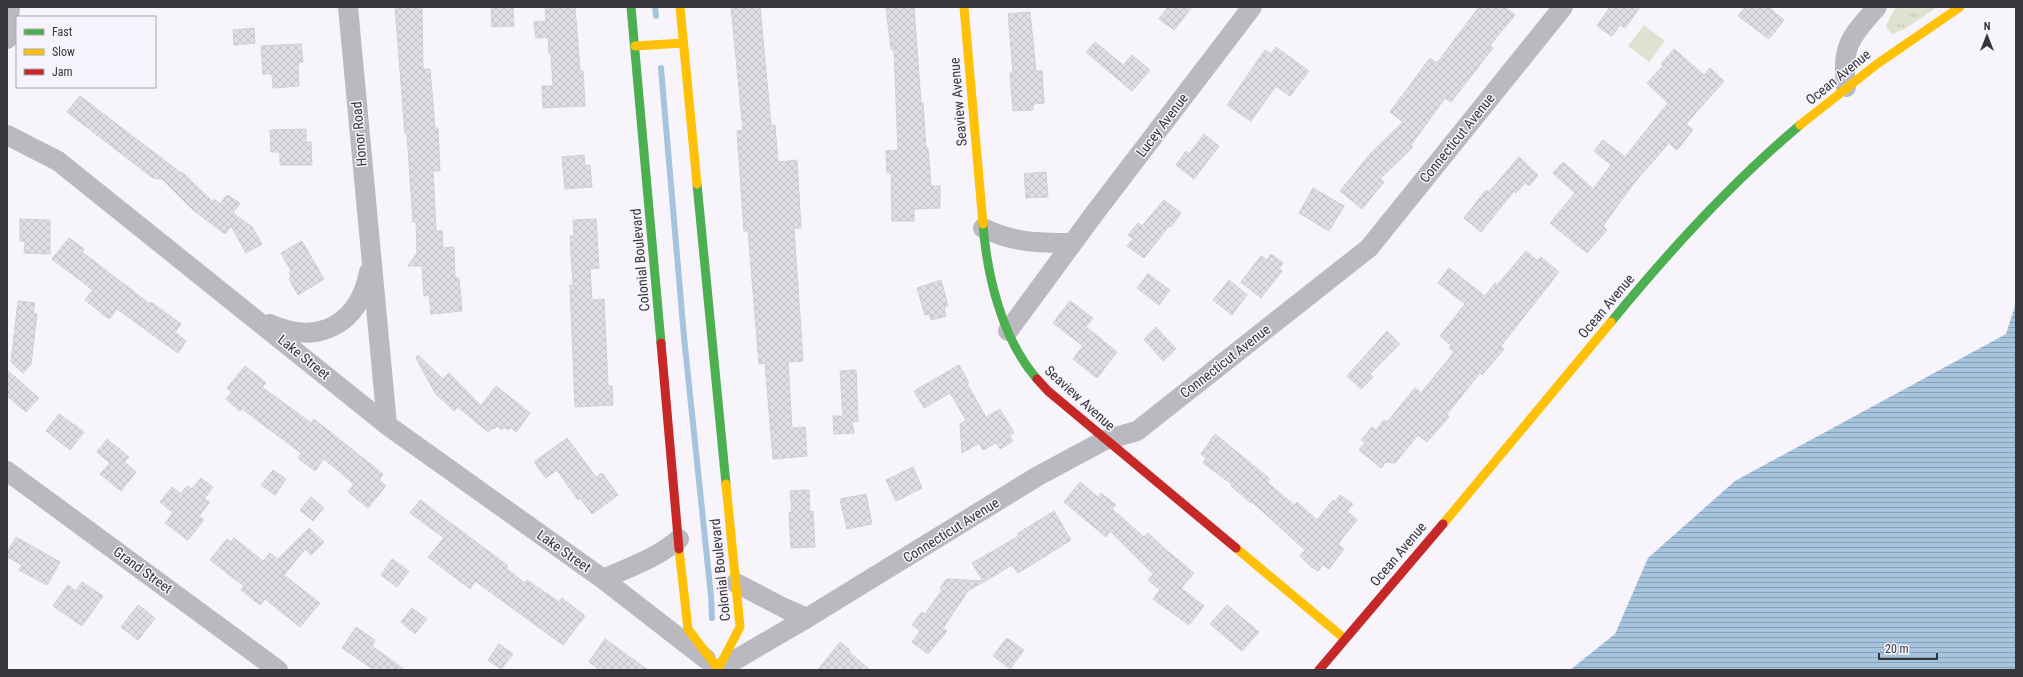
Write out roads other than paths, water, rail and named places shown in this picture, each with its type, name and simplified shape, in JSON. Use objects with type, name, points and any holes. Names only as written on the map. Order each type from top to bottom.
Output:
[{"type":"street","points":[[7,39],[10,7]]},
{"type":"street","name":"Honor Road","points":[[348,7],[387,425]]},
{"type":"street","name":"Colonial Boulevard","points":[[631,7],[680,539],[684,603],[688,629],[718,670],[740,627],[680,7]]},
{"type":"street","name":"Seaview Avenue","points":[[964,7],[983,228],[991,283],[997,305],[1025,365],[1048,391],[1105,440],[1345,640]]},
{"type":"street","name":"Lucey Avenue","points":[[1008,331],[1072,243],[1252,7]]},
{"type":"street","name":"Connecticut Avenue","points":[[718,670],[807,618],[1038,476],[1105,440],[1137,431],[1369,248],[1563,7]]},
{"type":"street","points":[[1846,87],[1844,72],[1845,58],[1850,39],[1876,7]]},
{"type":"street","name":"Ocean Avenue","points":[[1319,670],[1654,271],[1746,172],[1846,87],[1902,45],[1960,7]]},
{"type":"street","points":[[635,46],[683,42]]},
{"type":"street","name":"Lake Street","points":[[7,136],[58,161],[257,318],[387,425],[603,579],[718,670]]},
{"type":"street","points":[[983,228],[1011,239],[1028,242],[1072,243]]},
{"type":"street","name":"Honor Road","points":[[257,318],[278,328],[303,333],[324,330],[346,319],[356,306],[368,279],[371,262]]},
{"type":"street","name":"Grand Street","points":[[7,471],[278,670]]},
{"type":"street","name":"Lake Street","points":[[603,579],[650,559],[666,550],[680,539]]},
{"type":"street","points":[[736,583],[784,608],[807,618]]},
{"type":"water","points":[[2016,303],[2016,670],[1570,670],[1615,634],[1648,558],[1735,481],[2006,334]]},
{"type":"waterway","points":[[655,7],[656,16]]},
{"type":"waterway","points":[[661,68],[684,337],[712,618]]}]
